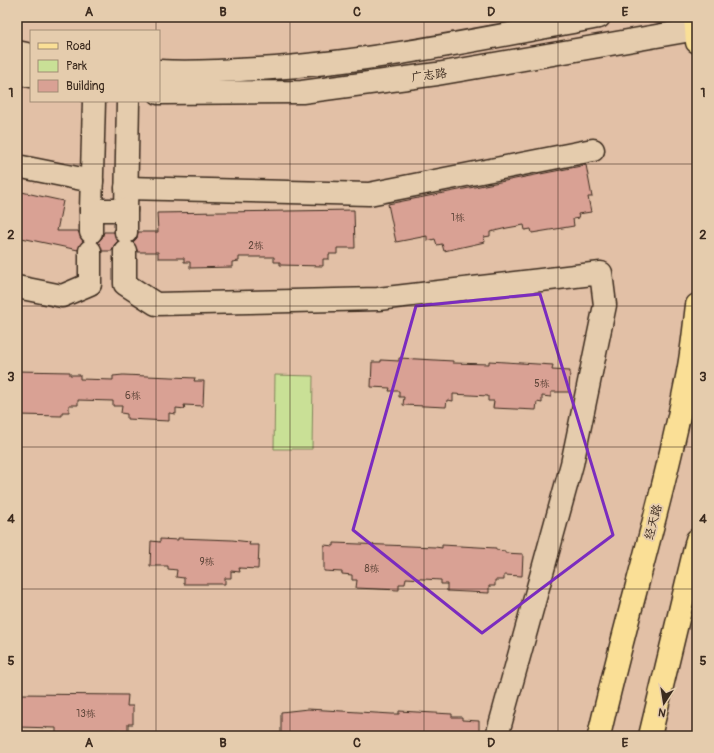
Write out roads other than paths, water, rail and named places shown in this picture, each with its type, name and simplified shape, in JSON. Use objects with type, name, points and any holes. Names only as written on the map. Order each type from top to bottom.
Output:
[{"type":"main road","name":"经天路","points":[[599,736],[616,660],[656,510],[686,384],[697,305]]},
{"type":"main road","points":[[650,736],[697,540]]},
{"type":"street","points":[[160,71],[186,73],[303,66],[427,50],[599,17]]},
{"type":"street","name":"广志路","points":[[160,93],[302,92],[437,74],[696,29]]},
{"type":"street","points":[[17,52],[30,55]]},
{"type":"street","points":[[17,73],[30,76]]},
{"type":"street","points":[[90,284],[94,102]]},
{"type":"street","points":[[125,284],[128,102]]},
{"type":"street","points":[[126,188],[369,194],[594,150]]},
{"type":"street","points":[[17,166],[92,181]]},
{"type":"street","points":[[91,210],[126,210]]},
{"type":"street","points":[[17,287],[62,296],[90,284],[125,284],[156,304],[378,299],[601,273],[605,305],[572,464],[497,736]]}]
